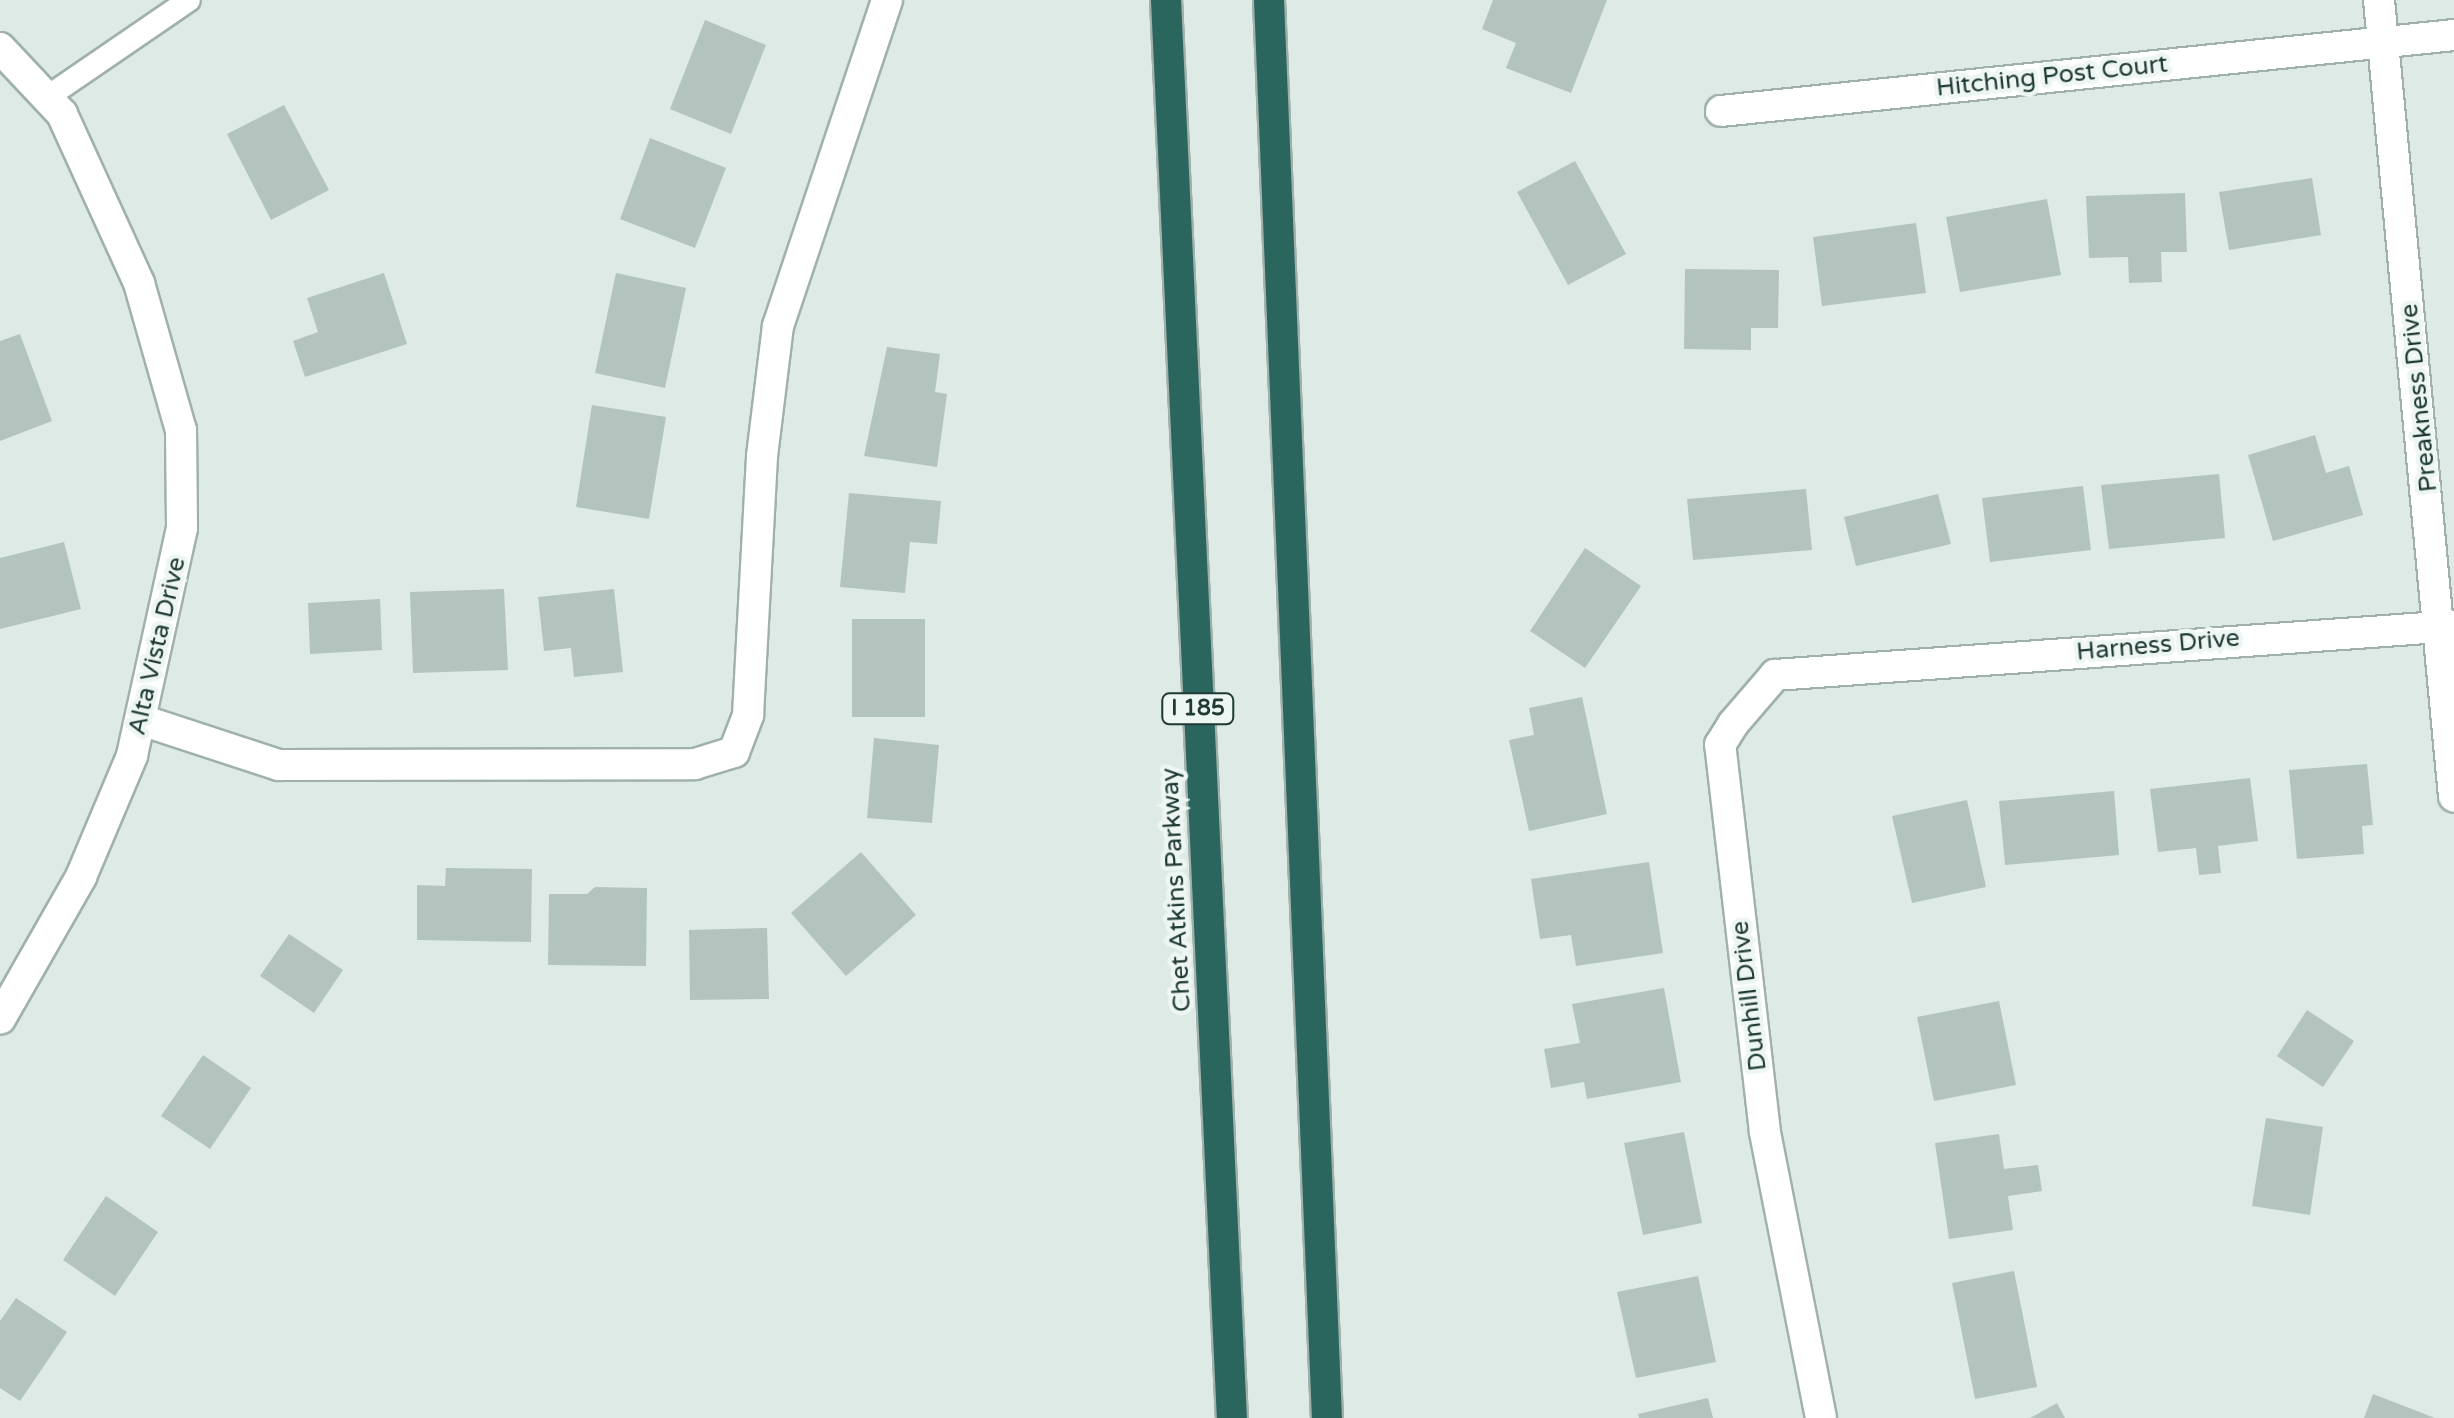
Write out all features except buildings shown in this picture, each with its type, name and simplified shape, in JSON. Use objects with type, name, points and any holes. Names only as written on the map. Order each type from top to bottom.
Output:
[{"type":"highway","name":"Chet Atkins Parkway","points":[[1166,0],[1232,1418]]},
{"type":"highway","points":[[1269,0],[1328,1418]]},
{"type":"street","points":[[141,720],[278,765],[694,764],[734,752],[748,715],[762,456],[778,326],[887,0]]},
{"type":"street","name":"Preakness Drive","points":[[2379,0],[2448,627],[2454,796]]},
{"type":"street","name":"Hitching Post Court","points":[[1721,111],[2454,35]]},
{"type":"street","name":"Alta Vista Drive","points":[[0,48],[62,114],[140,283],[181,430],[182,528],[141,720],[81,877],[0,1019]]},
{"type":"street","name":"Harness Drive","points":[[1862,669],[2448,627]]},
{"type":"street","name":"Dunhill Drive","points":[[1821,1418],[1764,1132],[1720,745],[1775,676],[1862,669]]},
{"type":"lane","points":[[46,98],[190,0]]}]
